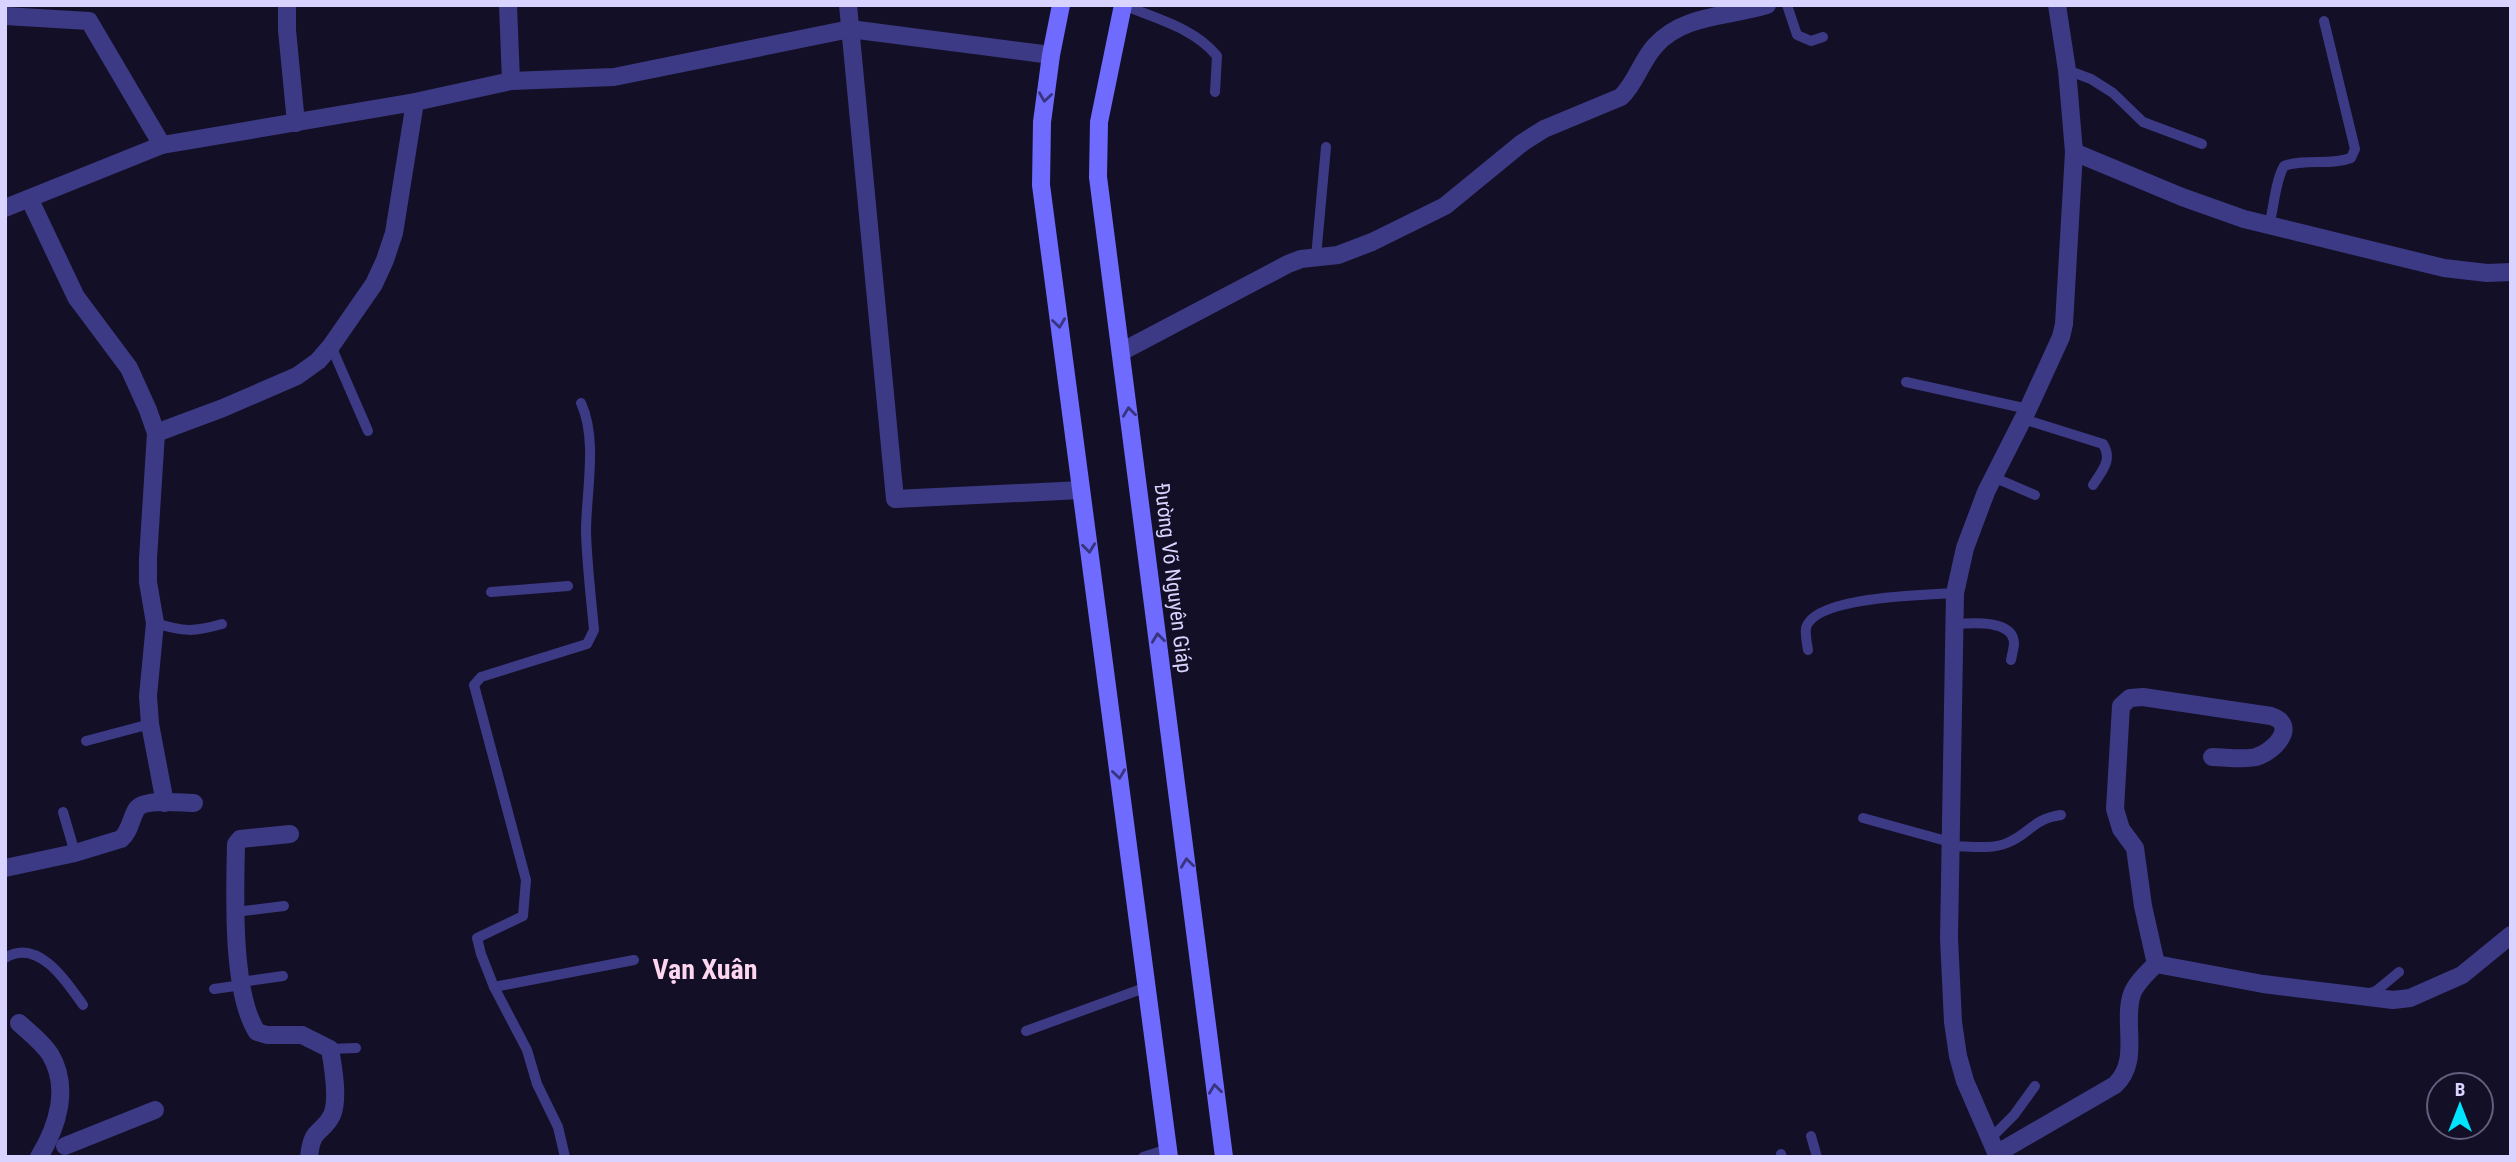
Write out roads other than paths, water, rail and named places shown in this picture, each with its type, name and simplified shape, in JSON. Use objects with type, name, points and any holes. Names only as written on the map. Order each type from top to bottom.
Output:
[{"type":"main road","points":[[1062,5],[1051,55],[1042,122],[1041,186],[1169,1153]]},
{"type":"main road","name":"Đường Võ Nguyên Giáp","points":[[1123,5],[1099,122],[1098,164],[1224,1157]]},
{"type":"street","points":[[287,5],[296,124]]},
{"type":"street","points":[[508,5],[511,81]]},
{"type":"street","points":[[848,5],[895,499],[1081,490]]},
{"type":"street","points":[[1121,352],[1288,264],[1338,255],[1372,242],[1445,206],[1522,143],[1544,130],[1621,97],[1629,90],[1651,51],[1671,31],[1685,24],[1767,5]]},
{"type":"street","points":[[2057,5],[2067,70],[2074,152],[2064,324],[2061,337],[2026,414],[1993,477],[1965,548],[1955,593],[1949,938],[1958,1056],[1965,1081],[1995,1150],[2115,1085],[2121,1079],[2128,1061],[2132,995],[2156,964]]},
{"type":"street","points":[[5,16],[89,21],[162,145]]},
{"type":"street","points":[[5,208],[162,145],[296,124],[511,81],[614,77],[850,29],[1051,55]]},
{"type":"street","points":[[156,433],[297,376],[318,361],[331,346],[374,284],[385,260],[394,233],[415,102]]},
{"type":"street","points":[[2074,152],[2182,197],[2269,226],[2444,268],[2487,273],[2511,272]]},
{"type":"street","points":[[30,200],[76,297],[129,368],[156,433],[148,559],[148,582],[155,623],[148,696],[150,724],[164,803]]},
{"type":"street","points":[[2156,964],[2143,906],[2135,848],[2121,829],[2115,809],[2121,706],[2130,698],[2143,697],[2271,716],[2283,723],[2283,733],[2278,741],[2261,755],[2253,758],[2212,757]]},
{"type":"street","points":[[5,868],[75,853],[121,839],[126,835],[140,806],[147,803],[194,803]]},
{"type":"street","points":[[290,834],[240,839],[236,844],[235,912],[242,984],[247,1011],[257,1032],[267,1035],[302,1035],[330,1049],[334,1073],[333,1110],[331,1117],[315,1133],[309,1157]]},
{"type":"street","points":[[2156,964],[2263,984],[2393,1000],[2410,998],[2462,975],[2511,935]]},
{"type":"street","points":[[19,1023],[41,1043],[58,1072],[61,1089],[50,1151],[155,1110]]},
{"type":"lane","points":[[1123,5],[1205,41],[1217,56],[1215,92]]},
{"type":"lane","points":[[1787,5],[1797,35],[1811,41],[1823,37]]},
{"type":"lane","points":[[2269,226],[2277,197],[2279,176],[2284,166],[2295,162],[2342,161],[2351,158],[2354,149],[2324,21]]},
{"type":"lane","points":[[2067,70],[2091,79],[2113,93],[2143,122],[2202,144]]},
{"type":"lane","points":[[1316,257],[1326,147]]},
{"type":"lane","points":[[331,346],[368,431]]},
{"type":"lane","points":[[1906,382],[2026,414],[2103,444],[2108,452],[2108,462],[2093,485]]},
{"type":"lane","points":[[565,1157],[558,1127],[537,1084],[527,1050],[494,987],[477,938],[523,916],[526,880],[474,685],[481,677],[587,644],[593,630],[586,552],[590,433],[588,419],[581,403]]},
{"type":"lane","points":[[1993,477],[2035,495]]},
{"type":"lane","points":[[491,592],[568,586]]},
{"type":"lane","points":[[1808,650],[1806,628],[1814,617],[1829,610],[1869,598],[1955,593]]},
{"type":"lane","points":[[155,623],[180,631],[196,631],[222,624]]},
{"type":"lane","points":[[1955,624],[1982,623],[1998,626],[2011,634],[2014,641],[2011,660]]},
{"type":"lane","points":[[86,741],[150,724]]},
{"type":"lane","points":[[63,812],[75,853]]},
{"type":"lane","points":[[1863,818],[1950,844],[1994,846],[2015,839],[2045,817],[2061,815]]},
{"type":"lane","points":[[235,912],[284,906]]},
{"type":"lane","points":[[5,958],[15,953],[39,958],[60,971],[83,1005]]},
{"type":"lane","points":[[494,987],[634,960]]},
{"type":"lane","points":[[2365,995],[2376,991],[2399,972]]},
{"type":"lane","points":[[214,989],[283,976]]},
{"type":"lane","points":[[1026,1031],[1147,987]]},
{"type":"lane","points":[[330,1049],[356,1048]]},
{"type":"lane","points":[[1995,1150],[2014,1115],[2035,1086]]},
{"type":"lane","points":[[1811,1136],[1817,1157]]},
{"type":"lane","points":[[1143,1157],[1169,1153]]},
{"type":"district","name":"Vạn Xuân","points":[[705,969]]}]
